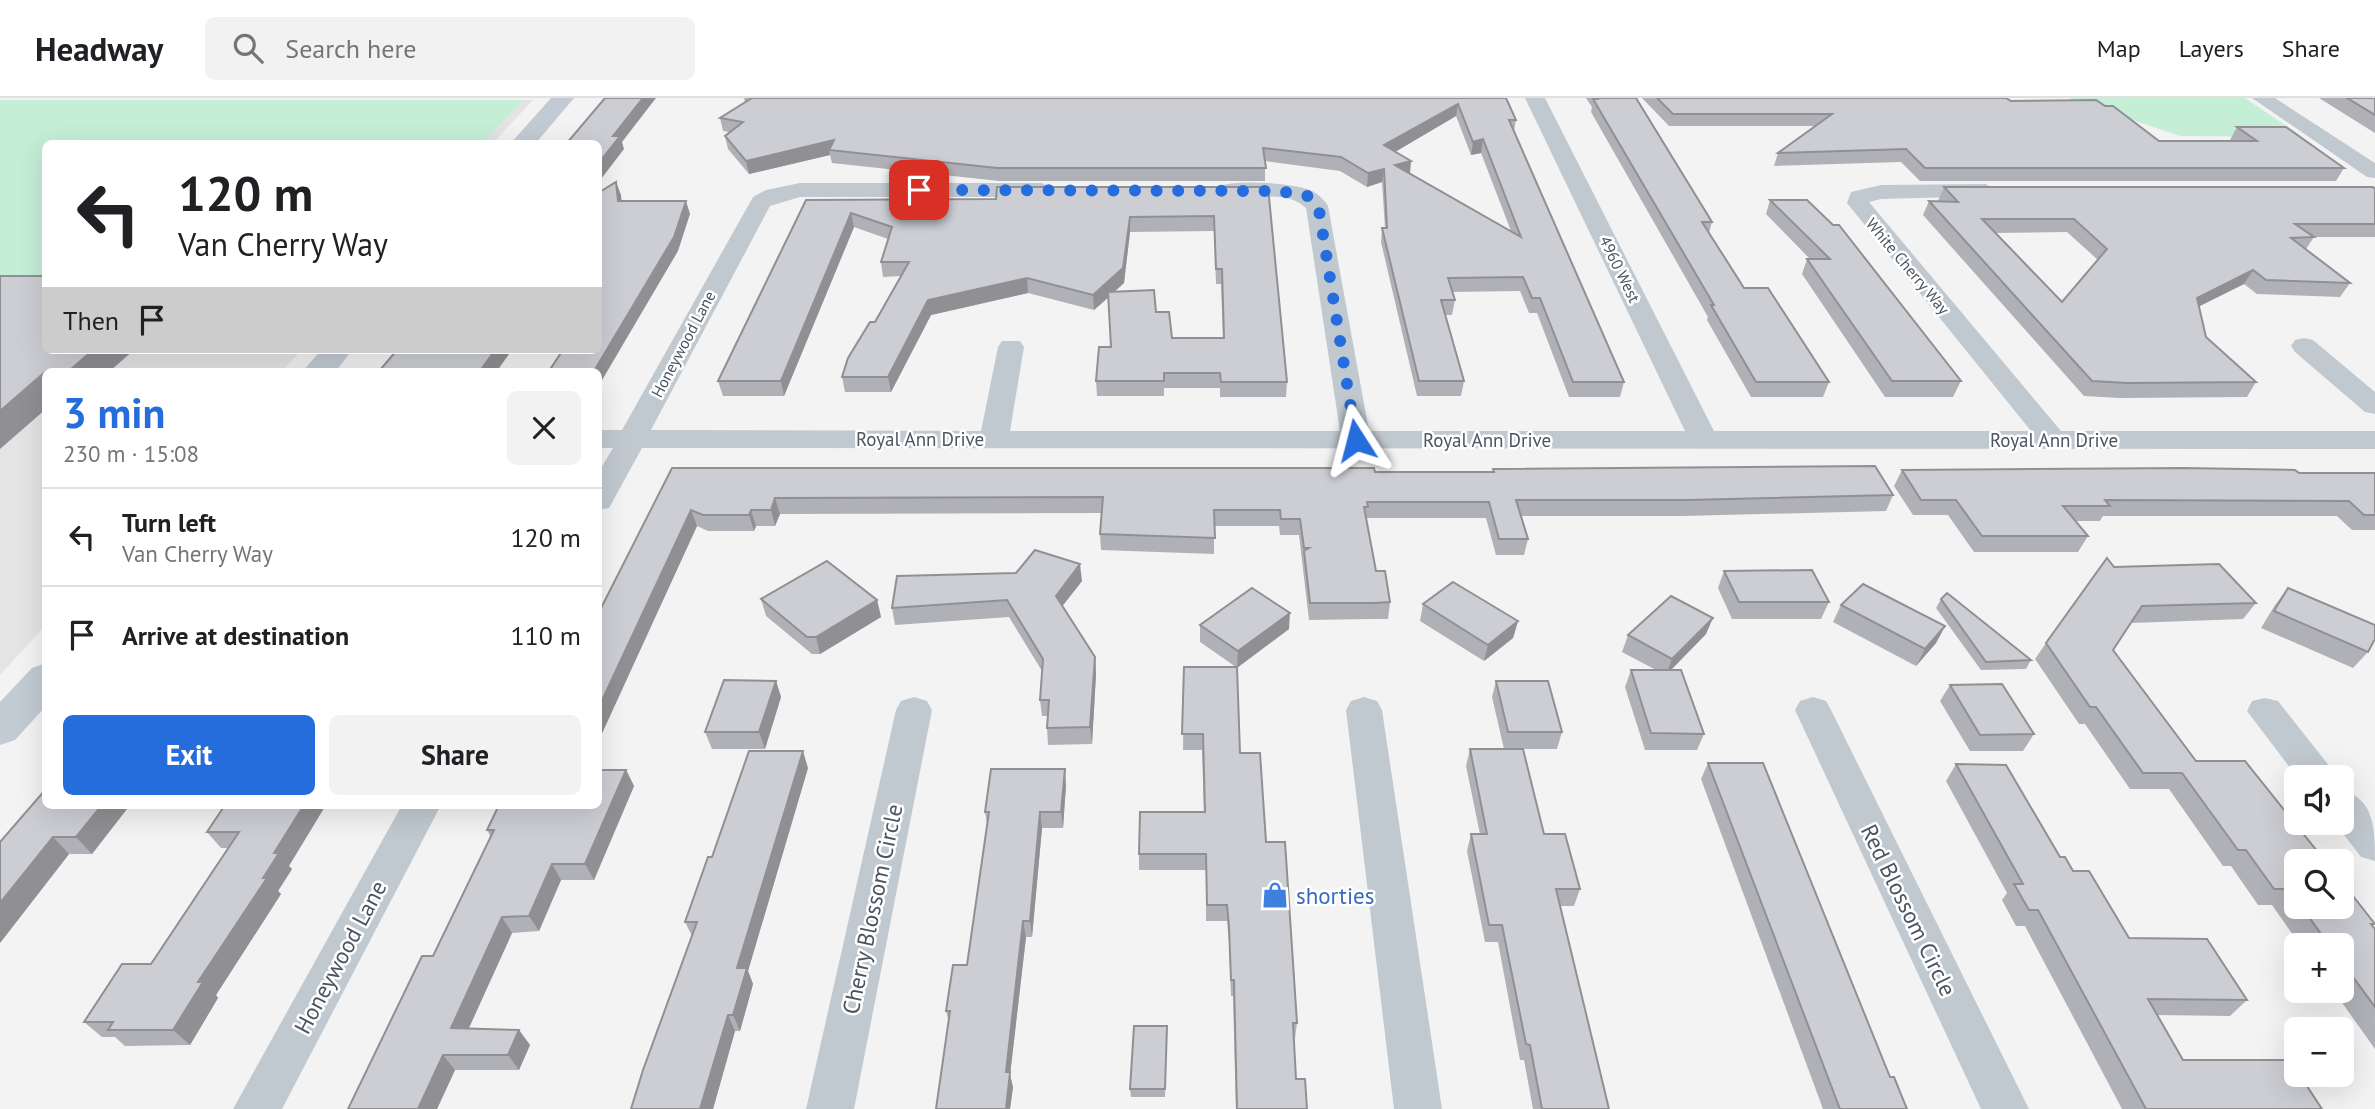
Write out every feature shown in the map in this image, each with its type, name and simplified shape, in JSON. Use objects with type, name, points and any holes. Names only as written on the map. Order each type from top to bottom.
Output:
[{"type":"main road","points":[[526,140],[563,98]]},
{"type":"main road","points":[[321,368],[333,354]]},
{"type":"main road","points":[[0,729],[42,682]]},
{"type":"street","name":"4960 West","points":[[1535,98],[1704,440]]},
{"type":"street","points":[[2262,98],[2375,172]]},
{"type":"street","name":"Honeywood Lane","points":[[602,493],[754,210],[774,195],[809,190],[1057,191]]},
{"type":"street","points":[[1195,191],[1278,191],[1308,196],[1319,210],[1356,440]]},
{"type":"street","name":"White Cherry Way","points":[[2014,191],[1881,191],[1865,194],[1857,200],[1862,210],[2053,440]]},
{"type":"street","points":[[2304,346],[2375,406]]},
{"type":"street","points":[[994,440],[1012,347]]},
{"type":"street","name":"Royal Ann Drive","points":[[602,439],[2375,440]]},
{"type":"street","name":"Cherry Blossom Circle","points":[[830,1109],[914,710]]},
{"type":"street","points":[[1364,710],[1418,1109]]},
{"type":"street","name":"Red Blossom Circle","points":[[1813,710],[2005,1109]]},
{"type":"street","points":[[2266,711],[2309,765]]},
{"type":"street","name":"Honeywood Lane","points":[[257,1109],[420,809]]},
{"type":"street","points":[[2354,819],[2375,845]]},
{"type":"shaded area","points":[[0,100],[533,100],[496,140],[42,140],[42,354],[298,354],[285,368],[42,368],[42,629],[0,675]]},
{"type":"green space","points":[[2245,98],[2303,137],[2180,136],[2069,99]]},
{"type":"green space","points":[[0,100],[523,100],[485,140],[42,140],[42,288],[0,288]]},
{"type":"building","points":[[605,98],[643,98],[613,136],[620,136],[602,159],[602,140],[569,140]]},
{"type":"building","points":[[752,98],[1506,98],[1516,120],[1509,120],[1624,382],[1573,382],[1540,298],[1532,298],[1523,277],[1448,278],[1455,300],[1441,300],[1464,381],[1419,381],[1382,228],[1387,228],[1384,169],[1368,173],[1341,157],[1263,148],[1266,168],[997,168],[829,150],[834,140],[746,161],[725,136],[743,122],[720,118]],"holes":[[[1458,104],[1473,142],[1483,139],[1521,237],[1395,165],[1411,161],[1384,145]]]},
{"type":"building","points":[[1636,98],[1712,222],[1702,222],[1744,288],[1768,288],[1829,382],[1756,382],[1593,99]]},
{"type":"building","points":[[1657,98],[2096,100],[2105,106],[2113,106],[2159,141],[2257,141],[2237,127],[2286,127],[2344,168],[1925,168],[1906,149],[1778,153],[1832,114],[1673,114]]},
{"type":"building","points":[[2347,98],[2375,98],[2375,115]]},
{"type":"building","points":[[616,182],[618,201],[686,201],[674,237],[596,368],[551,368],[560,354],[602,354],[602,191]]},
{"type":"building","points":[[997,187],[1268,187],[1287,382],[1221,382],[1220,373],[1164,373],[1164,381],[1096,381],[1099,347],[1111,347],[1108,292],[1154,290],[1156,312],[1169,312],[1172,338],[1224,338],[1222,269],[1216,269],[1214,216],[1130,217],[1123,268],[1093,295],[1027,278],[928,300],[888,377],[842,377],[848,358],[870,322],[875,322],[909,262],[881,262],[892,227],[851,213],[781,381],[718,381],[806,200],[996,199]]},
{"type":"building","points":[[1944,187],[2373,187],[2375,224],[2295,224],[2314,237],[2291,238],[2350,283],[2266,280],[2253,270],[2197,298],[2206,337],[2256,382],[2128,383],[2092,381],[1929,201],[1958,202]],"holes":[[[1982,219],[2074,219],[2107,249],[2062,302]]]},
{"type":"building","points":[[1770,200],[1807,200],[1833,225],[1839,225],[1961,381],[1892,381],[1807,259],[1830,259]]},
{"type":"building","points":[[0,276],[42,276],[42,354],[88,354],[72,368],[42,368],[42,374],[0,411]]},
{"type":"building","points":[[394,354],[492,354],[482,368],[382,368]]},
{"type":"building","points":[[1875,466],[1893,495],[1689,500],[1516,500],[1528,539],[1499,539],[1489,502],[1367,502],[1368,507],[1364,507],[1376,571],[1385,571],[1390,602],[1374,603],[1310,603],[1304,551],[1309,548],[1304,548],[1300,519],[1281,519],[1280,510],[1214,510],[1215,538],[1100,534],[1103,497],[775,498],[771,510],[751,510],[749,515],[703,515],[691,510],[602,700],[602,606],[672,468],[1374,468],[1375,472],[1494,472],[1493,469]]},
{"type":"building","points":[[2184,468],[2375,473],[2375,515],[2364,515],[2349,501],[2105,500],[2110,506],[2063,506],[2088,536],[1982,536],[1956,500],[1921,500],[1902,470]]},
{"type":"building","points":[[1035,550],[1080,564],[1056,596],[1095,657],[1090,727],[1047,728],[1049,700],[1040,700],[1043,659],[1007,600],[892,608],[897,576],[1016,573]]},
{"type":"building","points":[[2107,558],[2114,567],[2219,564],[2256,603],[2142,606],[2113,650],[2196,761],[2245,761],[2284,810],[2284,835],[2304,835],[2315,849],[2284,849],[2284,889],[2274,889],[2246,850],[2238,850],[2182,773],[2143,773],[2096,707],[2090,707],[2046,643]]},
{"type":"building","points":[[827,561],[877,600],[816,637],[807,637],[761,599]]},
{"type":"building","points":[[1812,570],[1829,602],[1739,602],[1724,571]]},
{"type":"building","points":[[1453,582],[1518,621],[1488,645],[1423,604]]},
{"type":"building","points":[[1863,584],[1945,626],[1925,649],[1841,605]]},
{"type":"building","points":[[1252,588],[1290,613],[1238,651],[1200,625]]},
{"type":"building","points":[[2288,588],[2375,625],[2375,639],[2368,652],[2274,611]]},
{"type":"building","points":[[1947,593],[2031,660],[1986,662],[1941,599]]},
{"type":"building","points":[[1671,596],[1713,618],[1672,659],[1628,635]]},
{"type":"building","points":[[1184,667],[1237,667],[1240,753],[1260,753],[1266,842],[1285,842],[1297,1023],[1293,1023],[1296,1079],[1305,1079],[1307,1109],[1237,1109],[1234,980],[1231,980],[1227,905],[1207,905],[1206,854],[1139,854],[1140,812],[1205,812],[1203,734],[1182,734]]},
{"type":"building","points":[[1631,670],[1681,670],[1704,734],[1651,733]]},
{"type":"building","points":[[724,680],[776,681],[759,732],[705,732]]},
{"type":"building","points":[[1496,681],[1548,681],[1562,732],[1508,732]]},
{"type":"building","points":[[2002,684],[2034,734],[1980,735],[1950,685]]},
{"type":"building","points":[[1470,749],[1523,749],[1544,834],[1565,834],[1580,889],[1556,889],[1609,1109],[1542,1109],[1502,925],[1489,925],[1471,834],[1487,834]]},
{"type":"building","points":[[749,751],[803,751],[737,968],[747,968],[733,1015],[728,1015],[700,1109],[631,1109],[697,922],[685,922],[708,857],[712,857]]},
{"type":"building","points":[[1708,763],[1763,763],[1890,1077],[1894,1077],[1907,1109],[1840,1109]]},
{"type":"building","points":[[1956,764],[2006,765],[2060,857],[2065,857],[2073,871],[2089,871],[2129,938],[2207,939],[2247,1000],[2148,999],[2183,1060],[2284,1060],[2284,1087],[2308,1087],[2322,1109],[2146,1109],[2038,910],[2029,910],[2014,884],[2023,884]]},
{"type":"building","points":[[991,769],[1065,769],[1061,812],[1040,812],[1030,921],[1023,921],[1006,1072],[1010,1072],[1006,1109],[936,1109],[950,1011],[946,1011],[953,965],[967,965],[989,812],[985,812]]},
{"type":"building","points":[[602,770],[626,770],[585,864],[552,864],[529,916],[502,917],[451,1028],[519,1030],[508,1055],[443,1055],[418,1109],[348,1109],[422,956],[433,956],[494,830],[487,830],[497,809],[602,809]]},
{"type":"building","points":[[42,794],[42,809],[99,809],[76,837],[53,837],[0,903],[0,842]]},
{"type":"building","points":[[222,809],[302,809],[274,853],[279,853],[263,878],[267,878],[198,982],[203,982],[173,1030],[108,1030],[113,1022],[84,1022],[122,964],[151,964],[239,832],[207,832]]},
{"type":"building","points":[[2354,897],[2375,924],[2371,924],[2375,929],[2375,1007],[2354,978],[2354,933],[2320,933],[2310,919],[2354,919]]},
{"type":"building","points":[[1134,1026],[1167,1026],[1165,1089],[1130,1089]]},
{"type":"place","name":"shorties","points":[[1275,895]]},
{"type":"route","points":[[919,190],[1289,191],[1308,196],[1319,210],[1356,440]]}]
